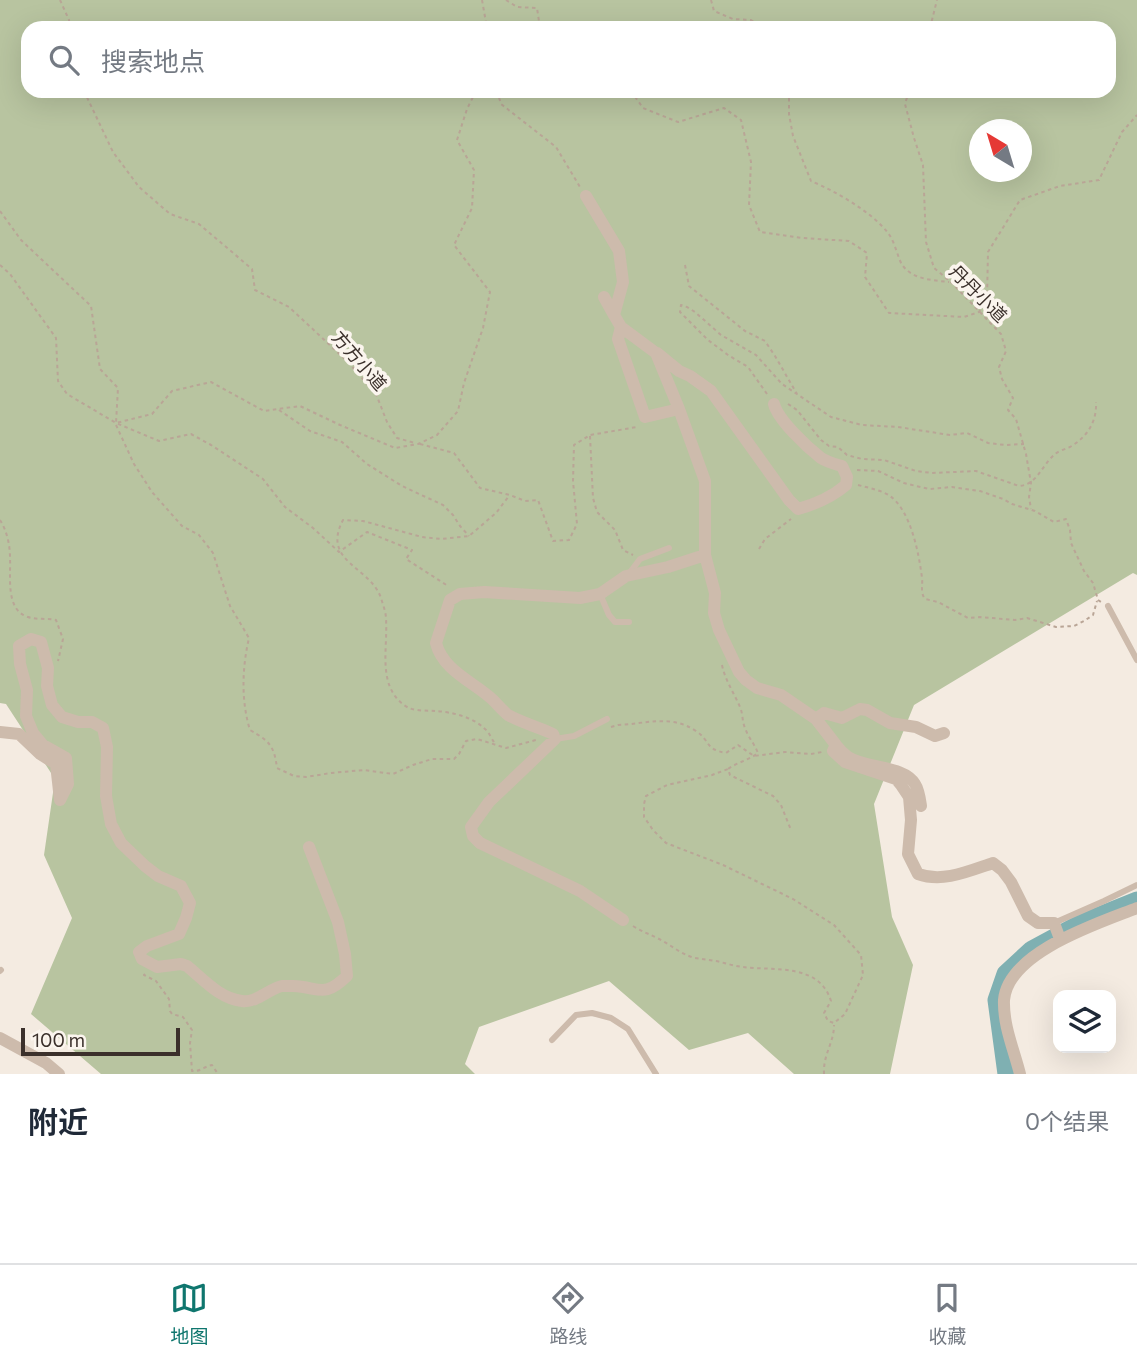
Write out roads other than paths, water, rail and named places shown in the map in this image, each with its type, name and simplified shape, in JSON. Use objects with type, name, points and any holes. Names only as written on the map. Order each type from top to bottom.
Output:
[{"type":"street","points":[[586,196],[619,251],[623,282],[614,314]]},
{"type":"street","points":[[604,297],[621,327],[670,362],[679,372],[690,376],[711,391],[798,509],[826,499],[846,485],[847,477],[842,466],[823,459],[782,420],[774,404]]},
{"type":"street","points":[[621,327],[618,339],[645,416],[679,409]]},
{"type":"street","points":[[656,352],[705,481],[705,555],[715,593],[714,613],[738,672],[757,688],[781,695],[816,719],[845,762],[896,779],[909,797],[911,820],[908,854],[918,874],[953,876],[993,863],[1011,882],[1028,916],[1038,923],[1054,923],[1060,939]]},
{"type":"street","points":[[623,920],[580,891],[480,843],[473,836],[471,827],[489,802],[554,737],[510,716],[493,699],[452,669],[442,657],[436,643],[450,600],[460,594],[484,592],[580,598],[600,594],[626,576],[705,555]]},
{"type":"street","points":[[0,732],[19,734],[40,754],[56,764],[60,800],[68,784],[66,758],[43,745],[33,733],[26,716],[27,691],[20,664],[19,646],[31,639],[41,642],[48,668],[47,686],[52,705],[62,717],[78,722],[92,722],[103,728],[107,747],[106,796],[111,824],[121,843],[158,876],[181,886],[190,903],[179,934],[147,946],[139,952],[142,959],[158,967],[181,964],[187,966],[223,995],[243,1002],[261,997],[282,986],[303,986],[320,991],[336,987],[347,976],[338,922],[309,847]]},
{"type":"street","points":[[816,719],[824,713],[842,718],[860,709],[890,723],[916,727],[935,736],[944,733]]},
{"type":"street","points":[[835,748],[863,764],[901,773],[911,779],[916,785],[922,806]]},
{"type":"street","points":[[1020,1074],[1006,1024],[1004,999],[1008,984],[1016,971],[1060,939],[1137,908]]},
{"type":"street","points":[[0,1038],[46,1063],[59,1074]]},
{"type":"lane","points":[[626,576],[640,559],[669,548]]},
{"type":"lane","points":[[600,594],[615,622],[629,622]]},
{"type":"lane","points":[[1108,607],[1137,660]]},
{"type":"lane","points":[[554,737],[574,736],[607,719]]},
{"type":"lane","points":[[1054,923],[1137,885]]},
{"type":"lane","points":[[552,1040],[576,1015],[592,1013],[611,1018],[628,1029],[656,1074]]},
{"type":"waterway","points":[[1007,1074],[997,1000],[1006,974],[1032,950],[1082,923],[1137,901]]}]
